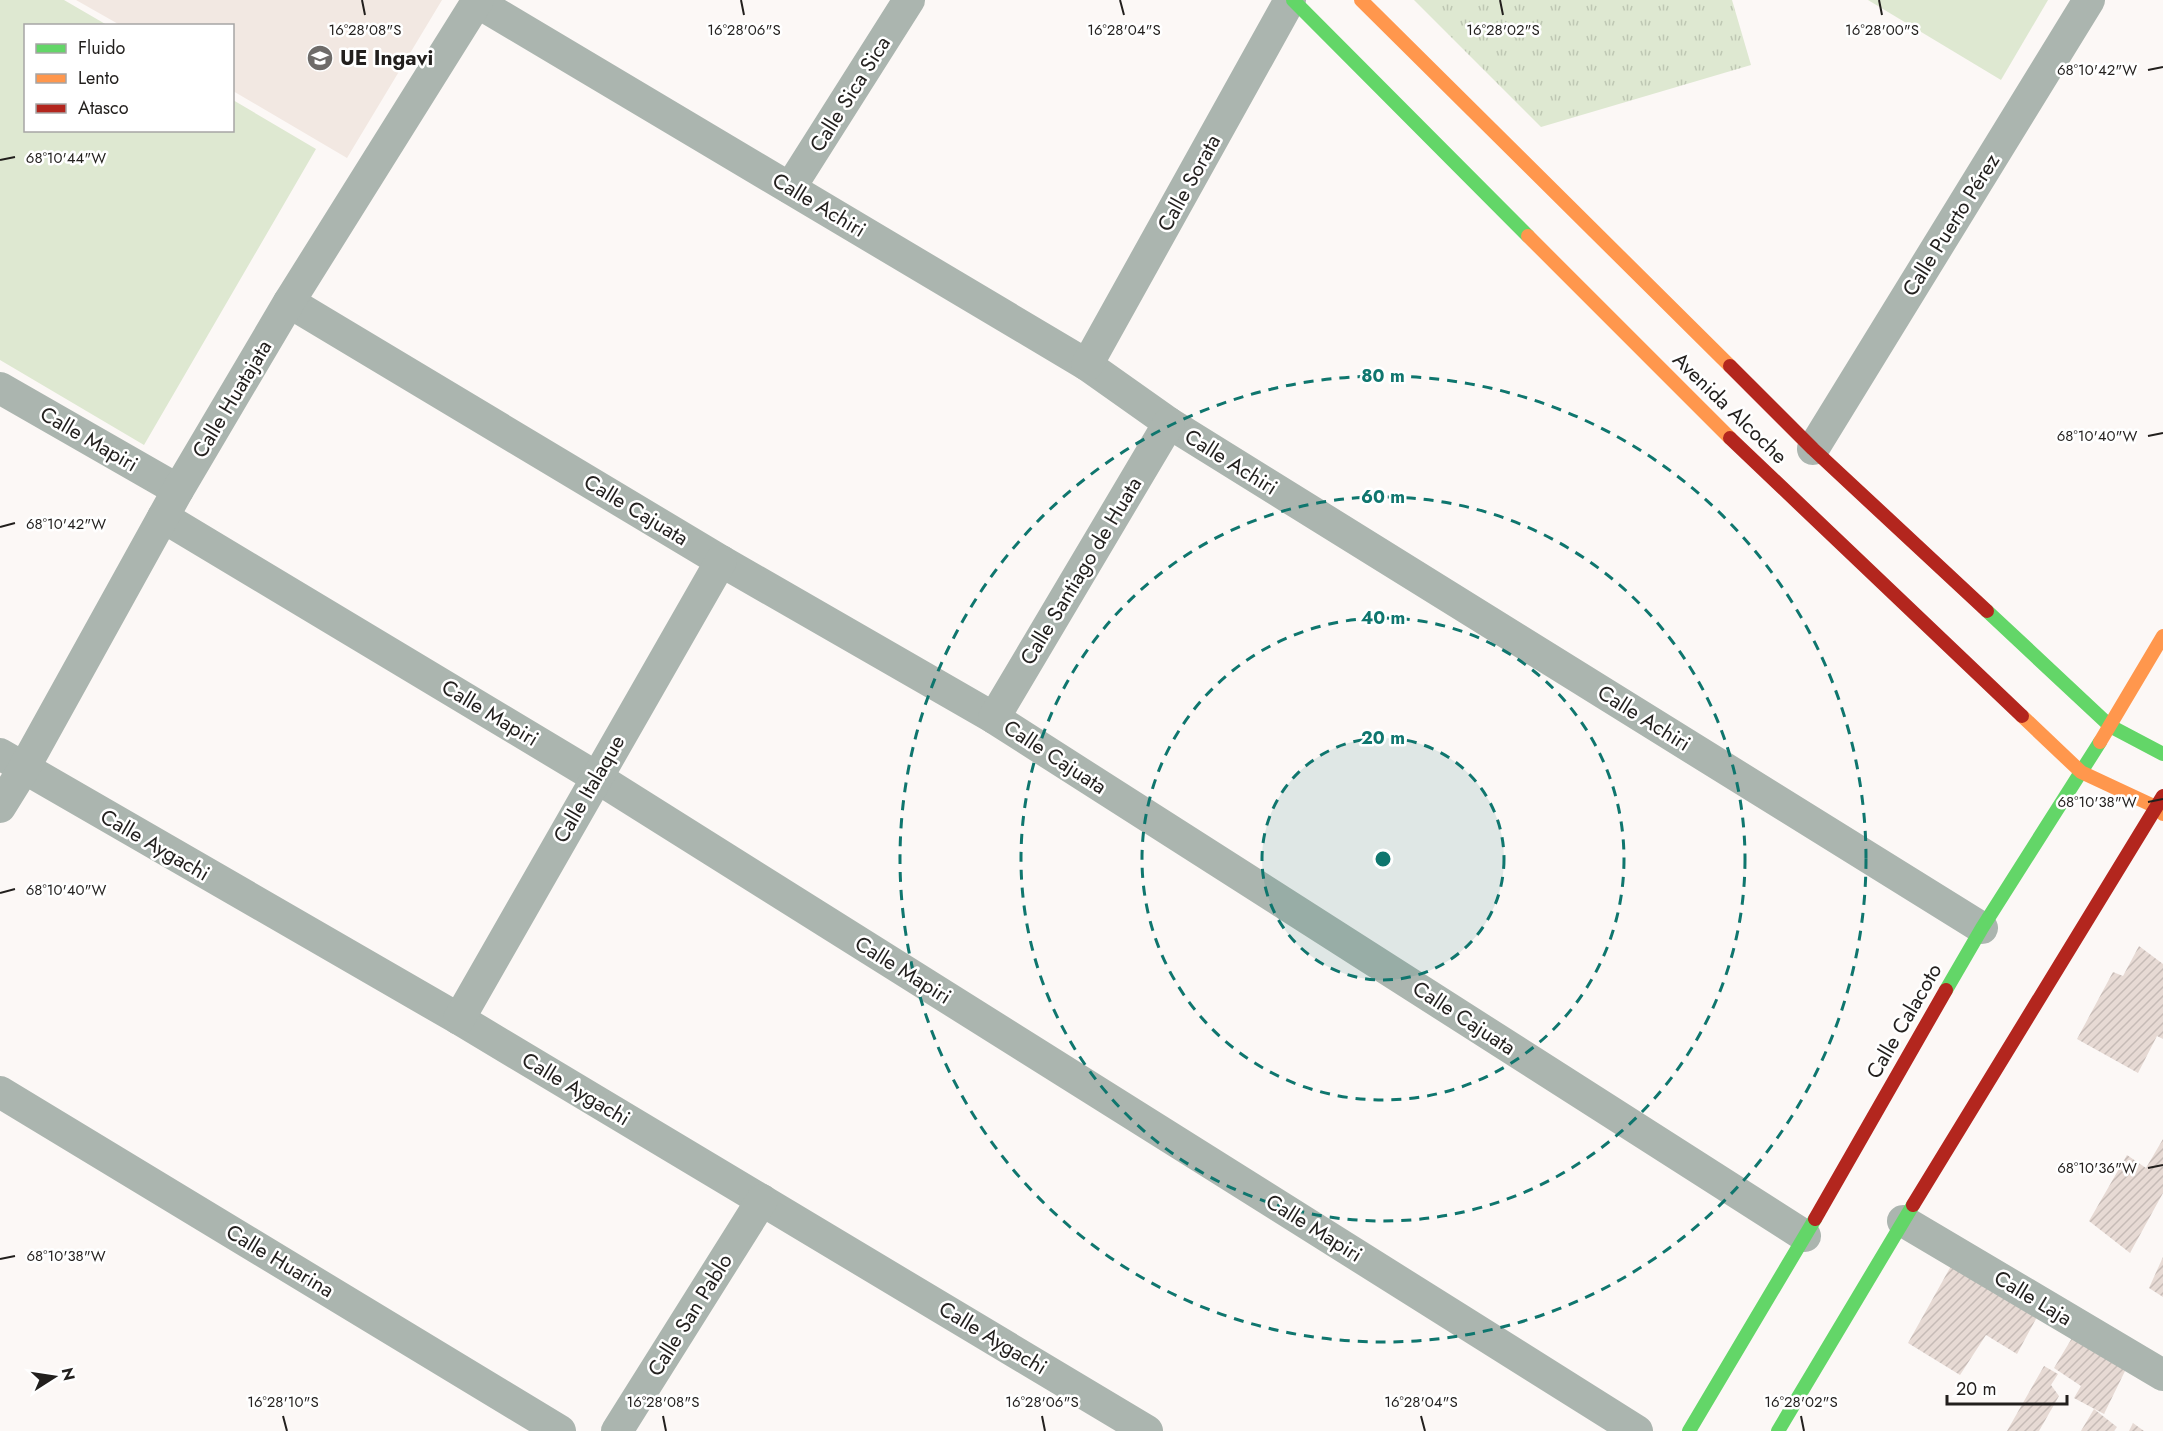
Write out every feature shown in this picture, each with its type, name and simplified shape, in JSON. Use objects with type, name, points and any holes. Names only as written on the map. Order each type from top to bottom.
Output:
[{"type":"street","name":"Calle Sica Sica","points":[[790,188],[909,0]]},
{"type":"street","name":"Calle Sorata","points":[[1087,365],[1292,0]]},
{"type":"street","name":"Avenida Alcoche","points":[[1292,0],[1703,412],[2081,772],[2161,806]]},
{"type":"street","name":"Avenida Alcoche","points":[[1361,0],[1813,449],[2110,726],[2163,754]]},
{"type":"street","name":"Calle Puerto Pérez","points":[[1813,449],[2090,0]]},
{"type":"street","name":"Calle Achiri","points":[[477,1],[1087,365],[1169,423],[1982,928]]},
{"type":"street","name":"Calle Huatajata","points":[[0,807],[12,762],[163,517],[289,303],[477,1]]},
{"type":"street","name":"Calle Cajuata","points":[[289,303],[721,561],[994,718],[1805,1236]]},
{"type":"street","name":"Calle Mapiri","points":[[0,388],[178,490]]},
{"type":"street","name":"Calle Santiago de Huata","points":[[994,718],[1169,423]]},
{"type":"street","name":"Calle Mapiri","points":[[163,517],[596,777],[1637,1431]]},
{"type":"street","name":"Calle Italaque","points":[[459,1019],[721,561]]},
{"type":"street","name":"Calle Calacoto","points":[[1689,1431],[1805,1236],[1982,928],[2110,726],[2163,636]]},
{"type":"street","name":"Calle Aygachi","points":[[12,762],[459,1019],[1148,1431]]},
{"type":"street","points":[[1778,1431],[1903,1221],[2161,806]]},
{"type":"street","name":"Calle Huarina","points":[[0,1092],[561,1431]]},
{"type":"street","name":"Calle San Pablo","points":[[617,1431],[762,1200]]},
{"type":"street","name":"Calle Laja","points":[[1903,1221],[2163,1375]]},
{"type":"shaded area","name":"UE Ingavi","points":[[76,0],[442,0],[347,158],[234,92],[234,24],[118,24]]},
{"type":"green space","points":[[0,0],[64,0],[105,24],[24,24],[24,132],[234,132],[234,101],[316,149],[144,445],[0,360]]},
{"type":"green space","points":[[1414,0],[1732,0],[1751,65],[1541,127]]},
{"type":"green space","points":[[1868,0],[2048,0],[2001,80]]},
{"type":"building","points":[[2139,946],[2163,964],[2163,1039],[2157,1036],[2138,1073],[2077,1039],[2113,972],[2123,976]]},
{"type":"building","points":[[2163,1139],[2163,1193],[2130,1253],[2089,1221],[2127,1155],[2146,1168]]},
{"type":"building","points":[[2163,1257],[2163,1297],[2149,1288]]},
{"type":"building","points":[[1951,1266],[2037,1317],[2017,1354],[1986,1335],[1960,1375],[1908,1343]]},
{"type":"building","points":[[2072,1338],[2126,1369],[2104,1414],[2074,1398],[2081,1386],[2054,1368]]},
{"type":"building","points":[[2044,1366],[2058,1374],[2051,1385],[2059,1396],[2039,1431],[2007,1431]]},
{"type":"building","points":[[2094,1409],[2117,1427],[2114,1431],[2081,1431]]},
{"type":"building","points":[[2133,1423],[2144,1431],[2129,1431]]},
{"type":"traffic: fast","points":[[1293,0],[1528,236]]},
{"type":"traffic: fast","points":[[1987,611],[2110,726],[2163,754]]},
{"type":"traffic: fast","points":[[1946,990],[1982,928],[2100,742]]},
{"type":"traffic: fast","points":[[1778,1431],[1913,1205]]},
{"type":"traffic: fast","points":[[1689,1431],[1815,1219]]},
{"type":"traffic: slow","points":[[1361,0],[1730,366]]},
{"type":"traffic: slow","points":[[1528,236],[1730,438]]},
{"type":"traffic: slow","points":[[2100,742],[2163,636]]},
{"type":"traffic: slow","points":[[2022,716],[2081,772],[2156,807],[2163,814]]},
{"type":"traffic: jam","points":[[1730,366],[1813,449],[1987,611]]},
{"type":"traffic: jam","points":[[1730,438],[2022,716]]},
{"type":"traffic: jam","points":[[1913,1205],[2163,796]]},
{"type":"traffic: jam","points":[[1815,1219],[1946,990]]},
{"type":"place","name":"UE Ingavi","points":[[320,58]]}]
